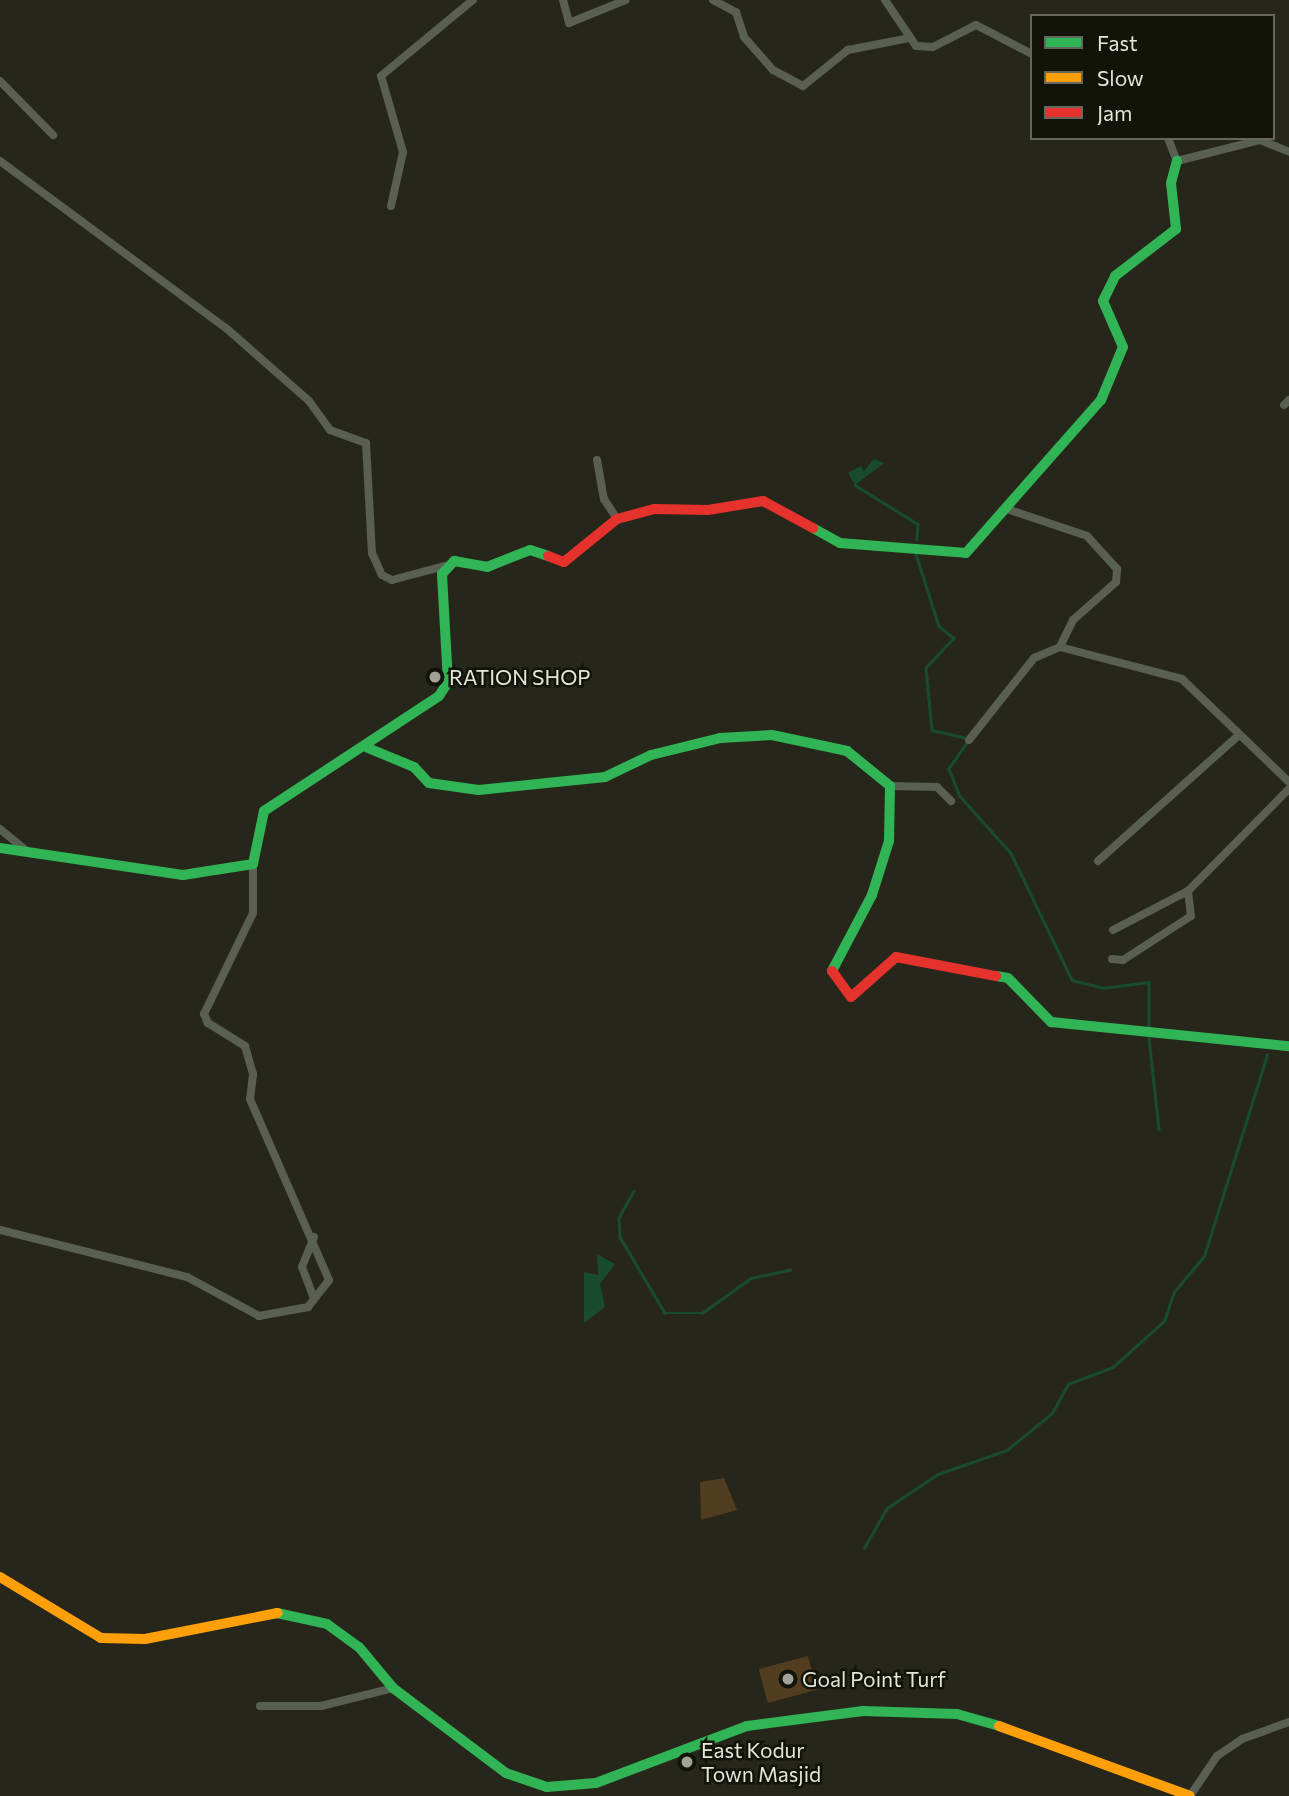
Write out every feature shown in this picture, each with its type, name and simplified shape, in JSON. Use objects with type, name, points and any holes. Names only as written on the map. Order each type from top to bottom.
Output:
[{"type":"street","points":[[391,206],[404,152],[381,76],[473,0]]},
{"type":"street","points":[[563,0],[572,23],[626,0]]},
{"type":"street","points":[[713,0],[736,12],[744,37],[773,70],[803,86],[855,47],[909,38]]},
{"type":"street","points":[[885,0],[916,46],[933,47],[976,24],[1030,53]]},
{"type":"street","points":[[0,81],[53,135]]},
{"type":"street","points":[[0,161],[226,328],[309,401],[330,430],[366,443],[372,553],[382,575],[392,580],[460,560],[487,567],[520,550],[564,562],[617,519],[655,509],[708,510],[763,501],[840,543],[960,555],[1007,509],[1101,400],[1120,364],[1123,347],[1103,301],[1115,276],[1176,229],[1171,183],[1177,161],[1168,140]]},
{"type":"street","points":[[1177,161],[1260,141],[1289,152]]},
{"type":"street","points":[[597,460],[604,499],[617,519]]},
{"type":"street","points":[[1007,509],[1087,536],[1116,569],[1116,582],[1073,620],[1060,648]]},
{"type":"street","points":[[0,1230],[187,1277],[259,1316],[308,1307],[329,1280],[314,1237],[250,1099],[253,1074],[245,1046],[208,1023],[204,1014],[253,913],[253,864],[264,811],[368,748],[439,696],[448,682],[444,566]]},
{"type":"street","points":[[969,740],[1034,658],[1060,648],[1182,679],[1238,736],[1289,782]]},
{"type":"street","points":[[368,748],[414,767],[429,783],[479,790],[605,776],[709,741],[772,735],[847,751],[890,786],[937,787],[951,801]]},
{"type":"street","points":[[1098,861],[1238,736]]},
{"type":"street","points":[[890,786],[889,841],[872,895],[832,971],[851,997],[897,957],[1008,978],[1051,1022],[1072,1027],[1289,1046]]},
{"type":"street","points":[[1112,930],[1188,891],[1289,789]]},
{"type":"street","points":[[0,829],[26,850]]},
{"type":"street","points":[[0,848],[183,875],[253,864]]},
{"type":"street","points":[[1112,959],[1133,954],[1191,916],[1188,891]]},
{"type":"street","points":[[314,1237],[302,1266],[314,1299]]},
{"type":"street","points":[[0,1577],[102,1638],[145,1639],[273,1612],[300,1614],[345,1633],[393,1688],[506,1773],[547,1787],[596,1783],[747,1726],[863,1711],[957,1714],[1042,1739],[1190,1796],[1217,1756],[1242,1739],[1289,1721]]},
{"type":"street","points":[[260,1706],[321,1706],[393,1688]]},
{"type":"shaded area","points":[[874,459],[884,463],[855,485],[848,473],[861,466],[864,471]]},
{"type":"shaded area","points":[[597,1254],[615,1264],[600,1284],[605,1307],[584,1323],[584,1272],[598,1275]]},
{"type":"shaded area","points":[[724,1478],[737,1510],[701,1520],[700,1482]]},
{"type":"shaded area","name":"Goal Point Turf","points":[[808,1656],[817,1690],[768,1703],[759,1669]]},
{"type":"waterway","points":[[855,485],[918,524],[917,539]]},
{"type":"waterway","points":[[916,554],[939,626],[954,638],[926,668],[932,730],[966,738]]},
{"type":"waterway","points":[[967,743],[949,769],[960,796],[1011,853],[1072,980],[1103,988],[1149,982],[1149,1028]]},
{"type":"waterway","points":[[1149,1038],[1159,1129]]},
{"type":"waterway","points":[[864,1548],[887,1508],[938,1474],[1007,1450],[1052,1413],[1068,1384],[1113,1367],[1164,1321],[1174,1292],[1204,1256],[1267,1055]]},
{"type":"waterway","points":[[634,1191],[619,1218],[620,1237],[665,1313],[702,1313],[751,1278],[790,1270]]},
{"type":"traffic: fast","points":[[813,528],[840,543],[966,553],[1101,400],[1123,347],[1103,301],[1115,276],[1176,229],[1171,183],[1177,161]]},
{"type":"traffic: fast","points":[[0,848],[183,875],[253,864],[264,811],[439,696],[448,682],[442,574],[454,561],[487,567],[530,550],[548,556]]},
{"type":"traffic: fast","points":[[368,748],[414,767],[429,783],[479,790],[605,777],[651,755],[720,738],[772,735],[847,751],[890,786],[889,841],[872,895],[832,971]]},
{"type":"traffic: fast","points":[[996,976],[1008,978],[1051,1022],[1289,1046]]},
{"type":"traffic: fast","points":[[277,1613],[327,1624],[359,1647],[393,1688],[506,1773],[547,1787],[596,1783],[747,1726],[863,1711],[957,1714],[999,1726]]},
{"type":"traffic: slow","points":[[0,1577],[101,1638],[145,1639],[277,1613]]},
{"type":"traffic: slow","points":[[999,1726],[1190,1796]]},
{"type":"traffic: jam","points":[[548,556],[564,562],[617,519],[655,509],[708,510],[763,501],[813,528]]},
{"type":"traffic: jam","points":[[832,971],[851,997],[896,957],[996,976]]},
{"type":"place","name":"RATION SHOP","points":[[435,677]]},
{"type":"place","name":"Goal Point Turf","points":[[788,1679]]},
{"type":"place","name":"East Kodur Town Masjid","points":[[687,1762]]}]
